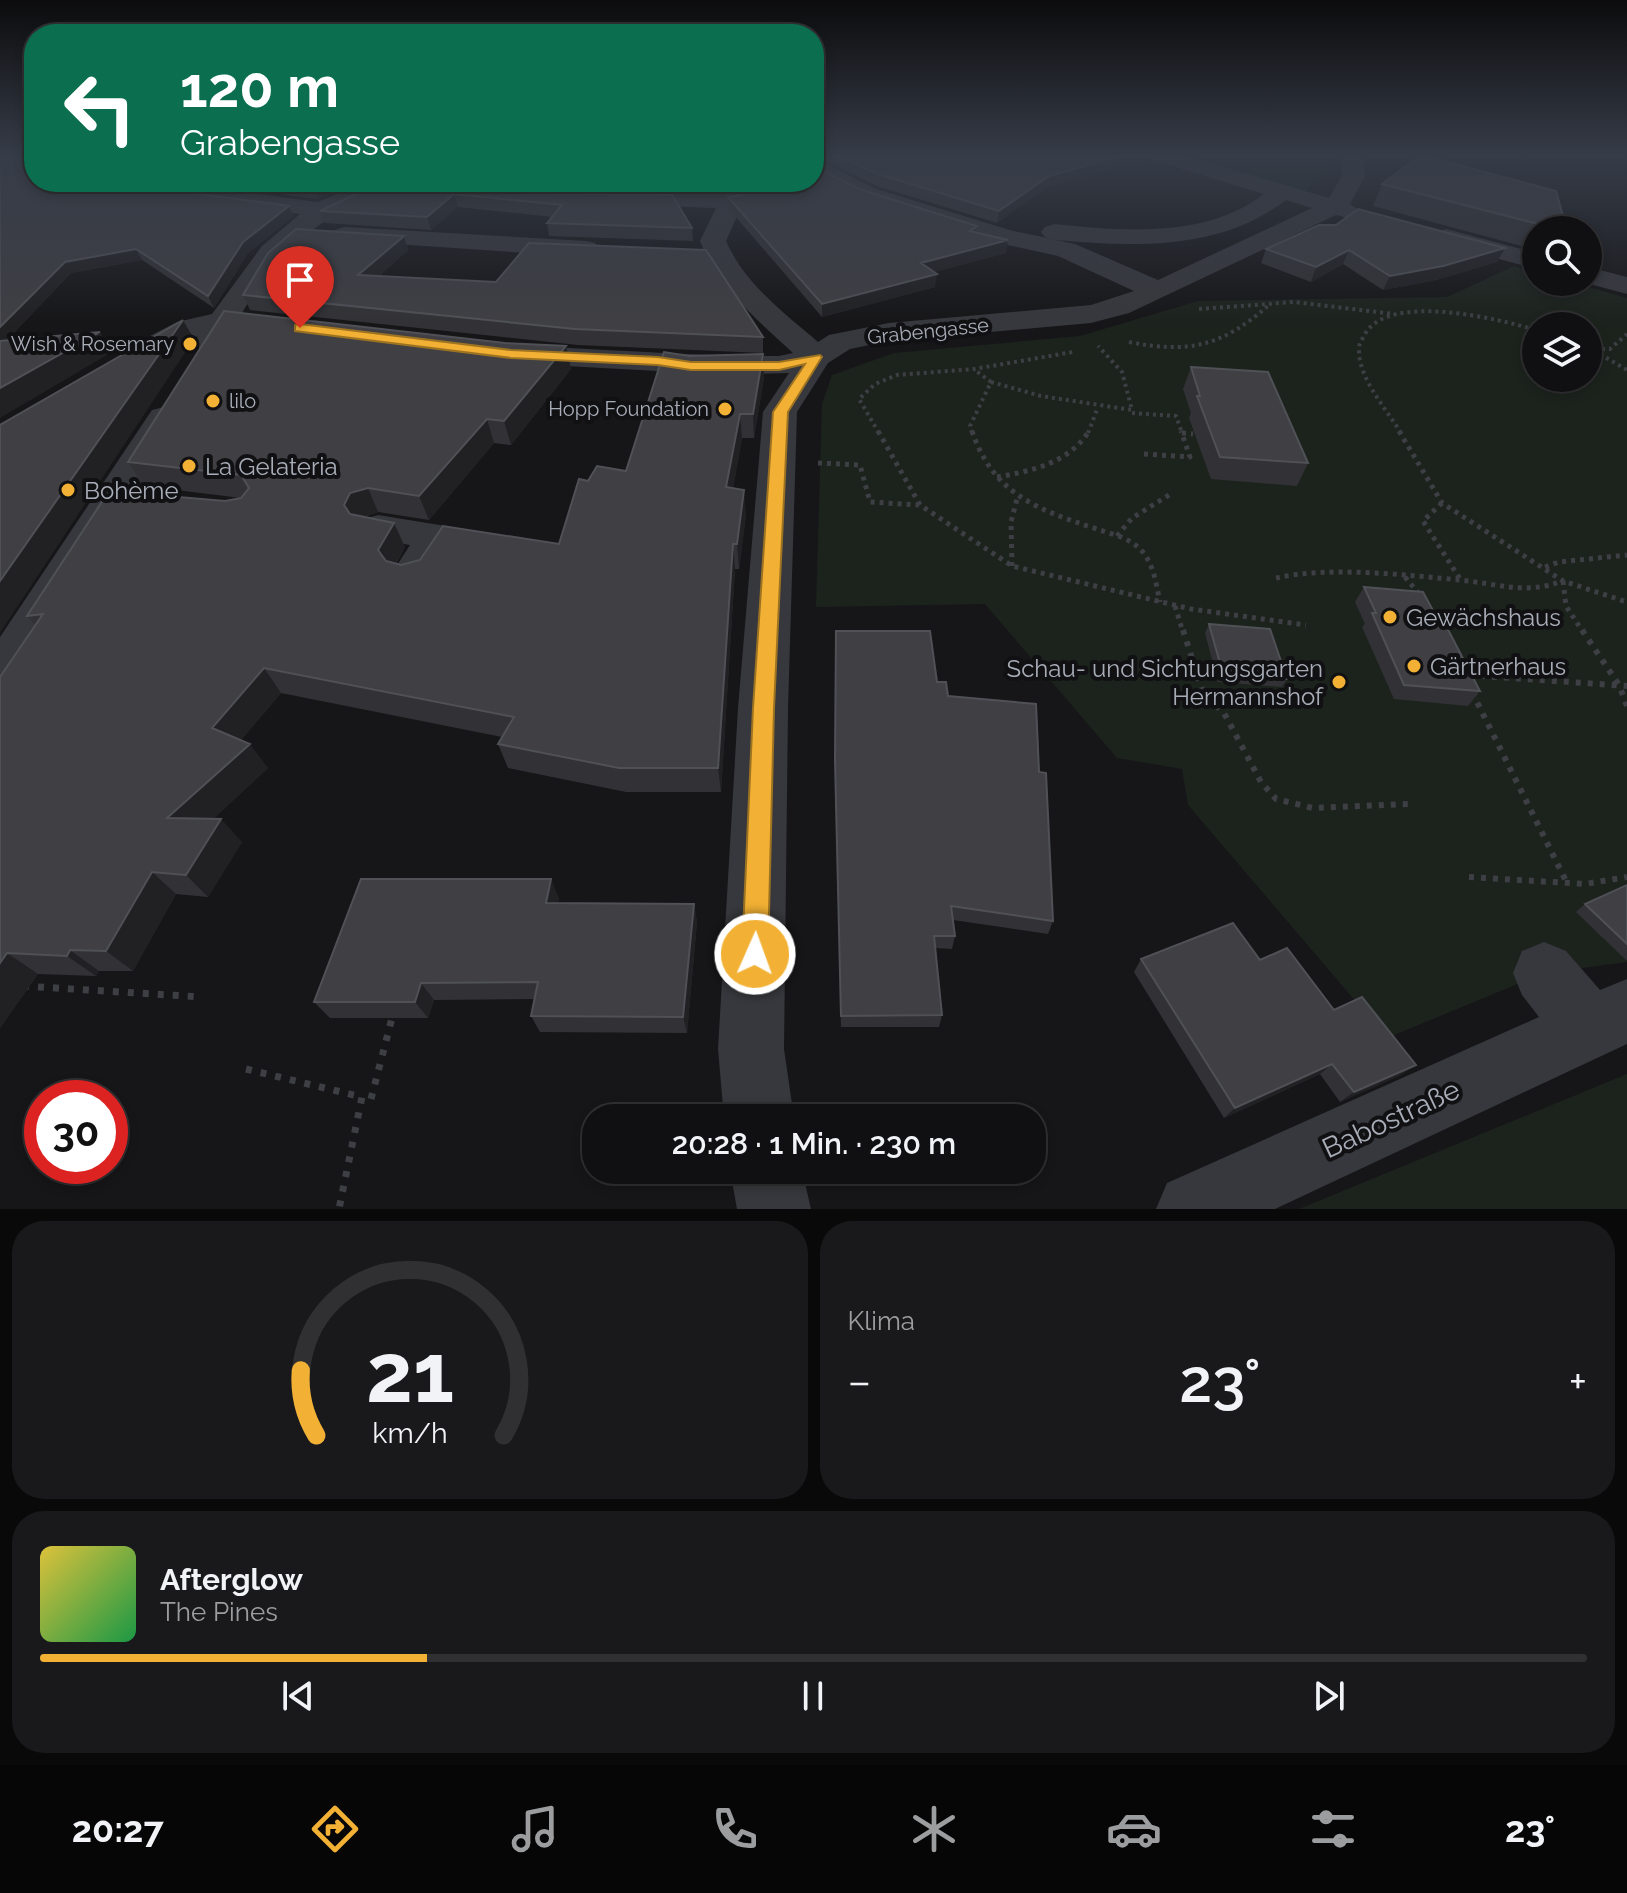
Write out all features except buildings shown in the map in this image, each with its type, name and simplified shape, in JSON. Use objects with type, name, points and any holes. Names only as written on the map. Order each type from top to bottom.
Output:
[{"type":"street","points":[[0,675],[130,500],[185,381],[261,261],[319,211]]},
{"type":"street","points":[[727,211],[705,254],[816,357],[780,412],[763,708],[751,1049],[757,1104]]},
{"type":"street","points":[[923,211],[1008,238],[1066,250],[1158,291]]},
{"type":"street","points":[[983,211],[1038,230],[1082,235],[1142,235],[1198,231],[1247,217],[1255,211]]},
{"type":"street","name":"Grabengasse","points":[[483,350],[691,366],[779,366],[816,357],[840,342],[889,332],[1091,314],[1119,307],[1325,211]]},
{"type":"street","points":[[1351,211],[1369,216]]},
{"type":"street","points":[[293,232],[524,236],[610,251]]},
{"type":"street","points":[[1429,232],[1522,257]]},
{"type":"street","points":[[1602,279],[1627,286]]},
{"type":"street","points":[[107,373],[193,325],[240,320],[300,328]]},
{"type":"street","points":[[111,340],[174,333]]},
{"type":"street","points":[[378,528],[438,536],[413,573]]},
{"type":"street","name":"Babostraße","points":[[1193,1209],[1608,1019],[1544,973]]},
{"type":"street","points":[[769,1184],[774,1209]]},
{"type":"path","points":[[1197,309],[1294,302],[1394,314],[1436,311],[1522,325]]},
{"type":"path","points":[[1120,340],[1150,346],[1197,348],[1230,332],[1270,304]]},
{"type":"path","points":[[1394,314],[1367,329],[1358,348],[1363,370],[1442,503],[1563,581],[1627,602]]},
{"type":"path","points":[[974,369],[991,382],[1041,396],[1132,410],[1122,372],[1109,355],[1090,341],[1104,337]]},
{"type":"path","points":[[1602,349],[1610,349],[1625,337]]},
{"type":"path","points":[[1079,348],[1067,355],[974,369],[897,375],[875,384],[859,399],[920,505],[1012,566],[1160,602],[1306,625]]},
{"type":"path","points":[[1602,356],[1627,370]]},
{"type":"path","points":[[991,382],[970,426],[976,451],[1017,499],[1117,536],[1141,549],[1152,570],[1160,602]]},
{"type":"path","points":[[997,477],[1037,468],[1068,453],[1087,435],[1098,407]]},
{"type":"path","points":[[1132,413],[1176,416],[1190,457],[1144,454]]},
{"type":"path","points":[[1182,433],[1193,434]]},
{"type":"path","points":[[777,462],[860,465],[870,502],[920,505]]},
{"type":"path","points":[[1117,536],[1132,518],[1169,495]]},
{"type":"path","points":[[1012,566],[1013,503],[1017,499]]},
{"type":"path","points":[[1442,503],[1423,521],[1460,580]]},
{"type":"path","points":[[1545,567],[1559,562],[1627,555]]},
{"type":"path","points":[[1276,578],[1306,571],[1460,580],[1537,590],[1563,581]]},
{"type":"path","points":[[1405,577],[1426,606]]},
{"type":"path","points":[[1563,581],[1566,606],[1619,685],[1627,706]]},
{"type":"path","points":[[1175,605],[1203,693],[1224,713],[1261,782],[1276,799],[1313,808],[1409,804]]},
{"type":"path","points":[[1567,883],[1463,674],[1627,686]]},
{"type":"path","points":[[1469,877],[1585,884],[1627,877]]},
{"type":"path","points":[[14,986],[202,997]]},
{"type":"path","points":[[371,1099],[392,1018]]},
{"type":"path","points":[[246,1069],[362,1097],[339,1209]]},
{"type":"shaded area","name":"Schau- und Sichtungsgarten Hermannshof","points":[[1514,266],[1522,268],[1522,296],[1602,296],[1602,291],[1627,298],[1627,962],[1544,973],[1387,1038],[1188,805],[1182,769],[1117,758],[985,604],[816,607],[822,404],[832,375],[894,353],[1080,336],[1198,301],[1447,297]]},
{"type":"shaded area","points":[[1627,1074],[1627,1209],[1299,1209]]},
{"type":"place","name":"Wish & Rosemary","points":[[190,344]]},
{"type":"place","name":"lilo","points":[[213,401]]},
{"type":"place","name":"Hopp Foundation","points":[[725,409]]},
{"type":"place","name":"La Gelateria","points":[[189,466]]},
{"type":"place","name":"Bohème","points":[[68,490]]},
{"type":"place","name":"Gewächshaus","points":[[1390,617]]},
{"type":"place","name":"Gärtnerhaus","points":[[1414,666]]},
{"type":"place","name":"Schau- und Sichtungsgarten Hermannshof","points":[[1339,682]]},
{"type":"route","points":[[300,328],[511,354],[658,361],[691,366],[779,366],[816,357],[780,412],[763,708],[755,954]]}]
